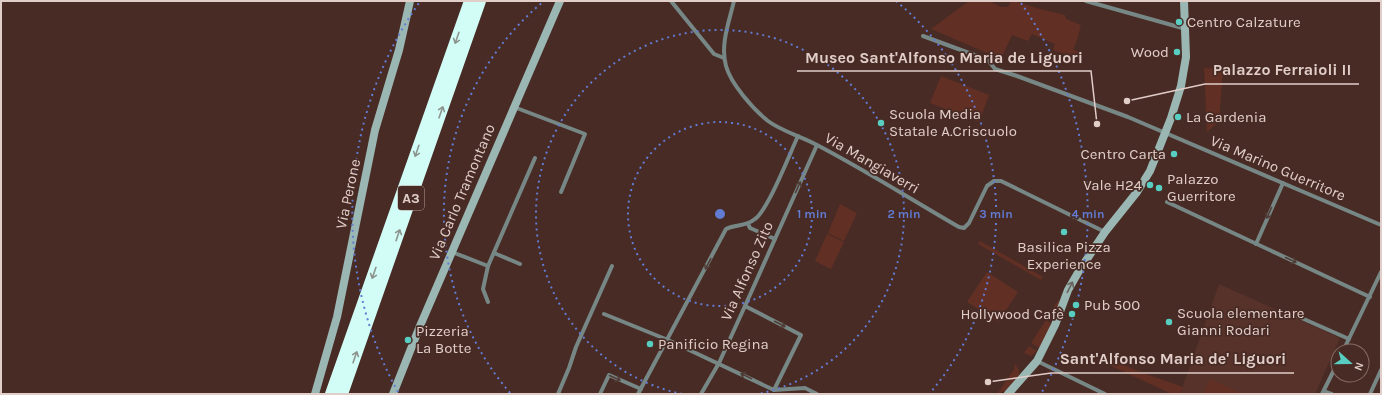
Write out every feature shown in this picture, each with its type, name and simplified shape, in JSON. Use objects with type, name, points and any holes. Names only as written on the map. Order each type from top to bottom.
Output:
[{"type":"highway","name":"A3","points":[[331,394],[470,1]]},
{"type":"highway","name":"A3","points":[[342,394],[480,1]]},
{"type":"street","name":"Via Perone","points":[[315,394],[337,317],[376,130],[399,50],[410,1]]},
{"type":"street","name":"Via Carlo Tramontano","points":[[393,394],[452,252],[560,1]]},
{"type":"street","points":[[671,1],[714,54],[724,58]]},
{"type":"street","points":[[724,58],[724,42],[734,1]]},
{"type":"street","points":[[1086,1],[1186,29]]},
{"type":"street","points":[[1008,394],[1037,361],[1055,325],[1068,290],[1091,252],[1137,192],[1150,171],[1171,118],[1181,86],[1186,57],[1184,1]]},
{"type":"street","name":"Via Marino Guerritore","points":[[923,36],[988,60],[995,70],[1017,76],[1128,117],[1381,225]]},
{"type":"street","name":"Via Mangiaverri","points":[[724,58],[726,68],[741,92],[758,112],[778,127],[817,144],[959,227],[964,228],[969,223],[987,186],[994,181],[1001,181],[1105,232]]},
{"type":"street","points":[[514,107],[585,134],[561,192]]},
{"type":"street","points":[[638,394],[726,230],[733,226],[748,224],[757,218],[766,206],[798,136]]},
{"type":"street","name":"Via Alfonso Zito","points":[[701,394],[719,363],[817,144]]},
{"type":"street","points":[[488,302],[483,289],[488,266],[535,158]]},
{"type":"street","points":[[1256,244],[1283,183]]},
{"type":"street","points":[[1167,202],[1370,297]]},
{"type":"street","points":[[748,224],[750,228],[775,239]]},
{"type":"street","points":[[452,252],[488,266]]},
{"type":"street","points":[[494,253],[520,264]]},
{"type":"street","points":[[558,394],[576,347],[612,266]]},
{"type":"street","points":[[1347,343],[1381,272]]},
{"type":"street","points":[[745,306],[801,334],[774,390]]},
{"type":"street","points":[[604,314],[668,340],[774,390],[805,388],[817,394]]},
{"type":"street","points":[[1297,316],[1349,339]]},
{"type":"street","points":[[1037,361],[1105,394]]},
{"type":"street","points":[[1370,394],[1381,370]]},
{"type":"street","points":[[600,394],[609,375],[641,389]]},
{"type":"street","points":[[1330,378],[1323,392],[1332,394]]},
{"type":"shaded area","points":[[969,1],[989,1],[1001,7],[1008,7],[1011,1],[1014,1],[1065,15],[1066,19],[1081,25],[1073,50],[1083,53],[1081,59],[1053,50],[1055,44],[1032,34],[1028,41],[1012,35],[1001,59],[931,29]]},
{"type":"shaded area","points":[[1204,68],[1223,69],[1219,121],[1207,132]]},
{"type":"shaded area","points":[[941,76],[989,95],[979,122],[930,103]]},
{"type":"shaded area","points":[[840,204],[857,213],[844,241],[828,233]]},
{"type":"shaded area","points":[[827,234],[844,242],[831,269],[815,261]]},
{"type":"shaded area","points":[[980,241],[1043,277],[1041,280],[978,244]]},
{"type":"shaded area","points":[[987,272],[1018,292],[998,322],[967,302]]},
{"type":"shaded area","points":[[1219,284],[1340,338],[1338,343],[1330,343],[1330,360],[1315,394],[1180,394]]},
{"type":"shaded area","points":[[1059,299],[1059,310],[1054,321],[1047,317]]},
{"type":"shaded area","points":[[1046,320],[1052,324],[1039,348],[1031,343]]},
{"type":"shaded area","points":[[1029,346],[1037,351],[1031,356],[1024,353]]},
{"type":"shaded area","points":[[1110,359],[1183,387],[1180,394],[1172,394],[1107,364]]},
{"type":"shaded area","points":[[1015,364],[1019,370],[1019,376],[1005,391],[997,394],[1015,368]]},
{"type":"shaded area","points":[[1210,379],[1244,394],[1203,394]]},
{"type":"place","name":"Centro Calzature","points":[[1179,22]]},
{"type":"place","name":"Wood","points":[[1177,52]]},
{"type":"place","name":"Palazzo Ferraioli II","points":[[1127,101]]},
{"type":"place","name":"La Gardenia","points":[[1178,117]]},
{"type":"place","name":"Scuola Media Statale A.Criscuolo","points":[[881,123]]},
{"type":"place","name":"Museo Sant'Alfonso Maria de Liguori","points":[[1097,124]]},
{"type":"place","name":"Centro Carta","points":[[1174,154]]},
{"type":"place","name":"Vale H24","points":[[1150,185]]},
{"type":"place","name":"Palazzo Guerritore","points":[[1159,188]]},
{"type":"place","name":"Basilica Pizza Experience","points":[[1064,232]]},
{"type":"place","name":"Pub 500","points":[[1076,305]]},
{"type":"place","name":"Hollywood Cafè","points":[[1072,314]]},
{"type":"place","name":"Scuola elementare Gianni Rodari","points":[[1169,322]]},
{"type":"place","name":"Pizzeria La Botte","points":[[408,340]]},
{"type":"place","name":"Panificio Regina","points":[[650,344]]},
{"type":"place","name":"Sant'Alfonso Maria de' Liguori","points":[[988,382]]}]
